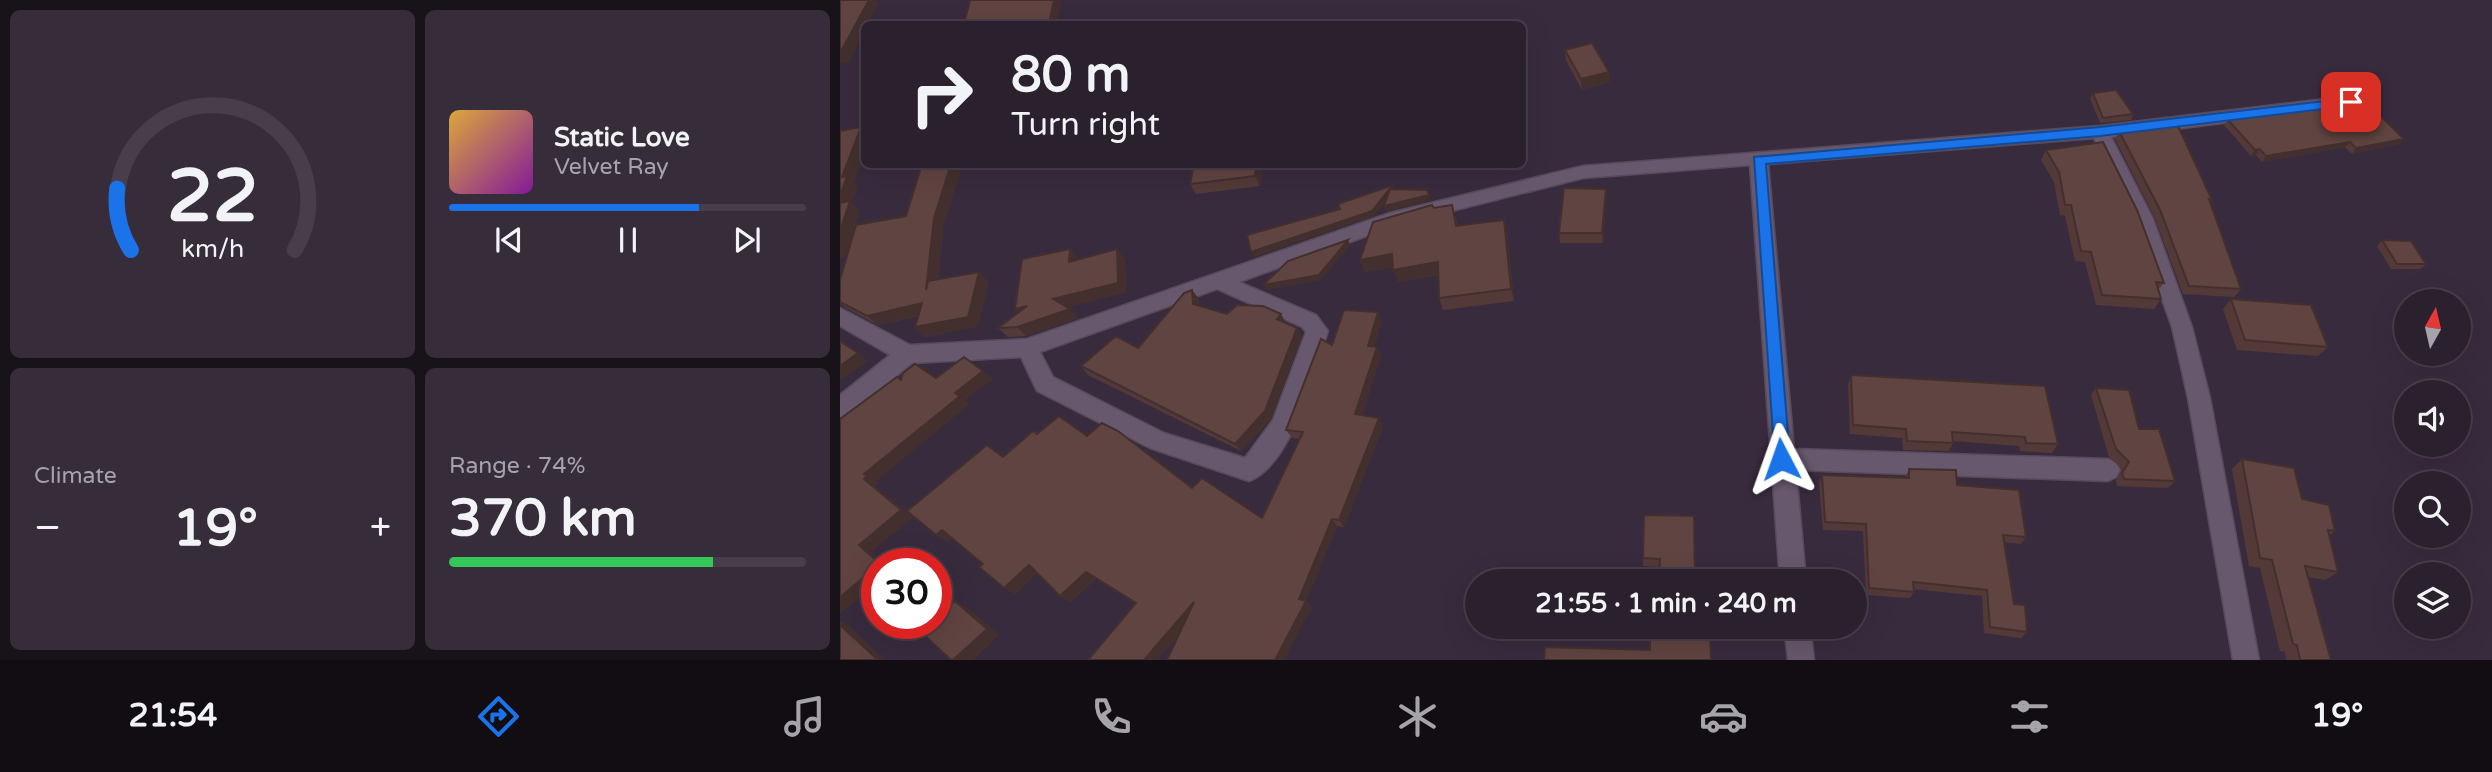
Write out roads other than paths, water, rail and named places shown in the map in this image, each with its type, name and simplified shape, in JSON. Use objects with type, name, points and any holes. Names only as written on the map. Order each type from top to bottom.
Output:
[{"type":"street","points":[[840,316],[907,354],[1027,348],[1397,218],[1583,172],[2100,132],[2351,102]]},
{"type":"street","points":[[2100,132],[2143,219],[2182,327],[2199,398],[2246,660]]},
{"type":"street","points":[[1759,160],[1792,569]]},
{"type":"street","points":[[1027,348],[1045,384],[1158,441],[1249,470],[1261,462],[1280,430],[1317,331],[1309,321],[1217,281]]},
{"type":"street","points":[[840,408],[907,354]]},
{"type":"street","points":[[1781,459],[2108,470]]},
{"type":"street","points":[[1799,639],[1801,660]]}]
